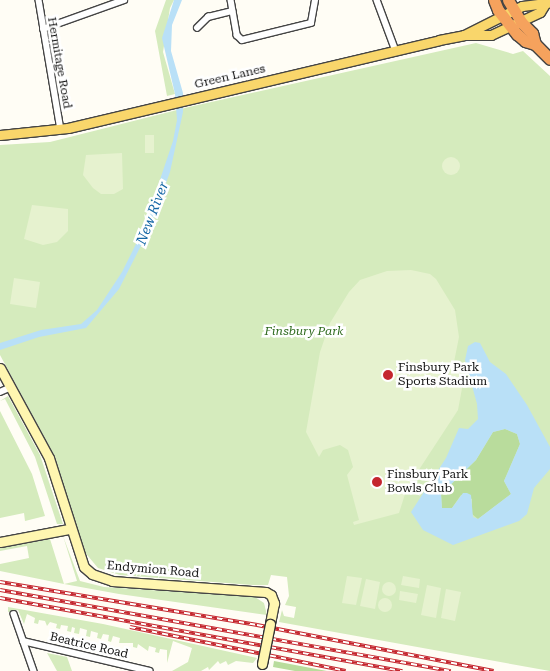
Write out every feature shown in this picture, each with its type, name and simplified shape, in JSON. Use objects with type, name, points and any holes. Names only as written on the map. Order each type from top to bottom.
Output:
[{"type":"highway","points":[[494,0],[502,16],[516,25]]},
{"type":"highway","points":[[511,5],[516,25],[525,42],[535,44],[550,59]]},
{"type":"main road","name":"Green Lanes","points":[[464,35],[502,16],[511,5],[536,2],[547,3]]},
{"type":"main road","name":"Green Lanes","points":[[0,135],[61,130],[396,50],[464,35],[491,35],[516,25],[540,12],[547,3]]},
{"type":"main road","name":"Endymion Road","points":[[0,368],[49,458],[70,529],[84,567],[101,578],[259,591],[271,595],[273,609],[261,668]]},
{"type":"main road","points":[[0,542],[70,529]]},
{"type":"street","name":"Hermitage Road","points":[[39,0],[61,130]]},
{"type":"street","points":[[43,29],[124,0]]},
{"type":"street","points":[[231,0],[237,35],[242,40],[253,39],[312,23],[314,0]]},
{"type":"street","points":[[377,0],[396,50]]},
{"type":"street","points":[[197,28],[208,17],[232,11]]},
{"type":"street","points":[[0,392],[10,387]]},
{"type":"street","points":[[14,614],[34,671]]},
{"type":"street","name":"Beatrice Road","points":[[23,640],[150,671]]},
{"type":"green space","points":[[166,0],[174,0],[170,8],[163,52],[175,94],[167,96],[155,31]]},
{"type":"green space","name":"Finsbury Park","points":[[476,43],[513,54],[523,51],[550,76],[550,671],[279,622],[282,610],[284,616],[294,618],[296,607],[285,605],[289,596],[287,577],[271,575],[268,585],[253,585],[120,575],[98,568],[83,550],[55,457],[0,355],[0,145],[50,142],[189,107]]},
{"type":"green space","points":[[145,135],[154,135],[154,153],[145,153]]},
{"type":"green space","points":[[122,153],[123,189],[114,194],[101,194],[93,188],[83,175],[86,155]]},
{"type":"green space","points":[[451,157],[457,160],[460,166],[457,172],[451,175],[445,172],[442,166],[445,160]]},
{"type":"green space","points":[[32,205],[68,209],[68,231],[57,242],[43,245],[24,239]]},
{"type":"green space","name":"Finsbury Park Sports Stadium","points":[[411,270],[430,274],[436,279],[455,310],[459,337],[454,362],[450,365],[462,368],[459,382],[463,383],[458,410],[407,488],[399,513],[354,525],[353,522],[359,520],[347,475],[353,467],[348,450],[340,445],[323,450],[319,457],[306,432],[320,352],[330,323],[349,292],[360,280],[387,271]]},
{"type":"green space","points":[[14,278],[40,282],[36,308],[10,304]]},
{"type":"green space","points":[[8,396],[40,455],[63,524],[57,524],[35,457],[5,399],[0,401]]},
{"type":"green space","points":[[0,411],[32,474],[45,516],[25,521],[24,513],[0,518]]},
{"type":"green space","points":[[505,429],[517,434],[520,444],[504,481],[511,494],[478,519],[472,514],[472,499],[461,495],[452,508],[442,508],[441,494],[476,460],[493,432]]},
{"type":"green space","points":[[63,536],[80,581],[104,587],[255,597],[264,603],[267,615],[119,594],[64,584],[77,581]]},
{"type":"green space","points":[[50,539],[64,584],[0,571],[0,564],[29,558],[27,546],[0,551],[0,548]]},
{"type":"green space","points":[[347,576],[362,578],[356,605],[342,603]]},
{"type":"green space","points":[[403,576],[420,579],[419,588],[401,585]]},
{"type":"green space","points":[[366,579],[380,582],[375,609],[360,606]]},
{"type":"green space","points":[[386,582],[392,582],[396,589],[392,596],[386,596],[382,592],[382,586]]},
{"type":"green space","points":[[427,585],[441,588],[436,618],[421,615]]},
{"type":"green space","points":[[446,589],[461,592],[455,621],[441,618]]},
{"type":"green space","points":[[400,591],[418,594],[416,603],[399,600]]},
{"type":"green space","points":[[382,598],[388,598],[392,605],[388,612],[382,612],[378,608],[378,602]]},
{"type":"green space","points":[[8,607],[103,624],[257,658],[253,663],[236,661],[228,665],[226,661],[220,664],[218,661],[209,670],[208,667],[201,671],[172,671],[188,662],[192,648],[173,641],[167,663],[167,650],[160,649],[159,653],[155,652],[156,648],[149,646],[148,651],[138,644],[137,648],[133,647],[133,643],[119,643],[120,638],[113,636],[111,642],[108,641],[109,635],[103,634],[101,639],[97,638],[98,633],[91,631],[90,637],[86,636],[87,630],[80,628],[79,634],[74,633],[75,628],[72,627],[71,632],[67,631],[68,626],[61,625],[60,629],[56,628],[57,624],[50,622],[47,626],[45,621],[39,620],[38,624],[34,623],[35,618],[27,614],[24,624],[18,610],[8,612]]},
{"type":"green space","points":[[47,653],[67,657],[72,671],[57,671]]},
{"type":"green space","points":[[274,661],[327,671],[295,671],[273,667]]},
{"type":"water","name":"New River","points":[[174,0],[182,0],[172,25],[171,51],[183,93],[183,112],[170,172],[149,230],[119,289],[86,328],[39,337],[0,350],[0,343],[41,330],[81,324],[97,310],[122,272],[143,230],[173,141],[177,120],[175,94],[162,38]]},
{"type":"water","points":[[475,342],[480,343],[490,362],[506,374],[527,405],[550,447],[550,469],[534,488],[527,514],[519,521],[453,545],[423,530],[411,512],[446,458],[459,428],[468,429],[478,419],[477,404],[465,360],[468,346]],"holes":[[[505,429],[517,434],[520,444],[504,481],[511,494],[478,519],[473,517],[471,495],[467,493],[463,493],[452,508],[442,508],[441,494],[476,460],[493,432]]]},
{"type":"railway","points":[[0,582],[257,625],[494,671]]},
{"type":"railway","points":[[0,590],[451,671]]},
{"type":"railway","points":[[0,598],[402,671]]},
{"type":"railway","points":[[130,627],[346,671]]},
{"type":"place","name":"Finsbury Park Sports Stadium","points":[[388,375]]},
{"type":"place","name":"Finsbury Park Bowls Club","points":[[377,482]]}]
